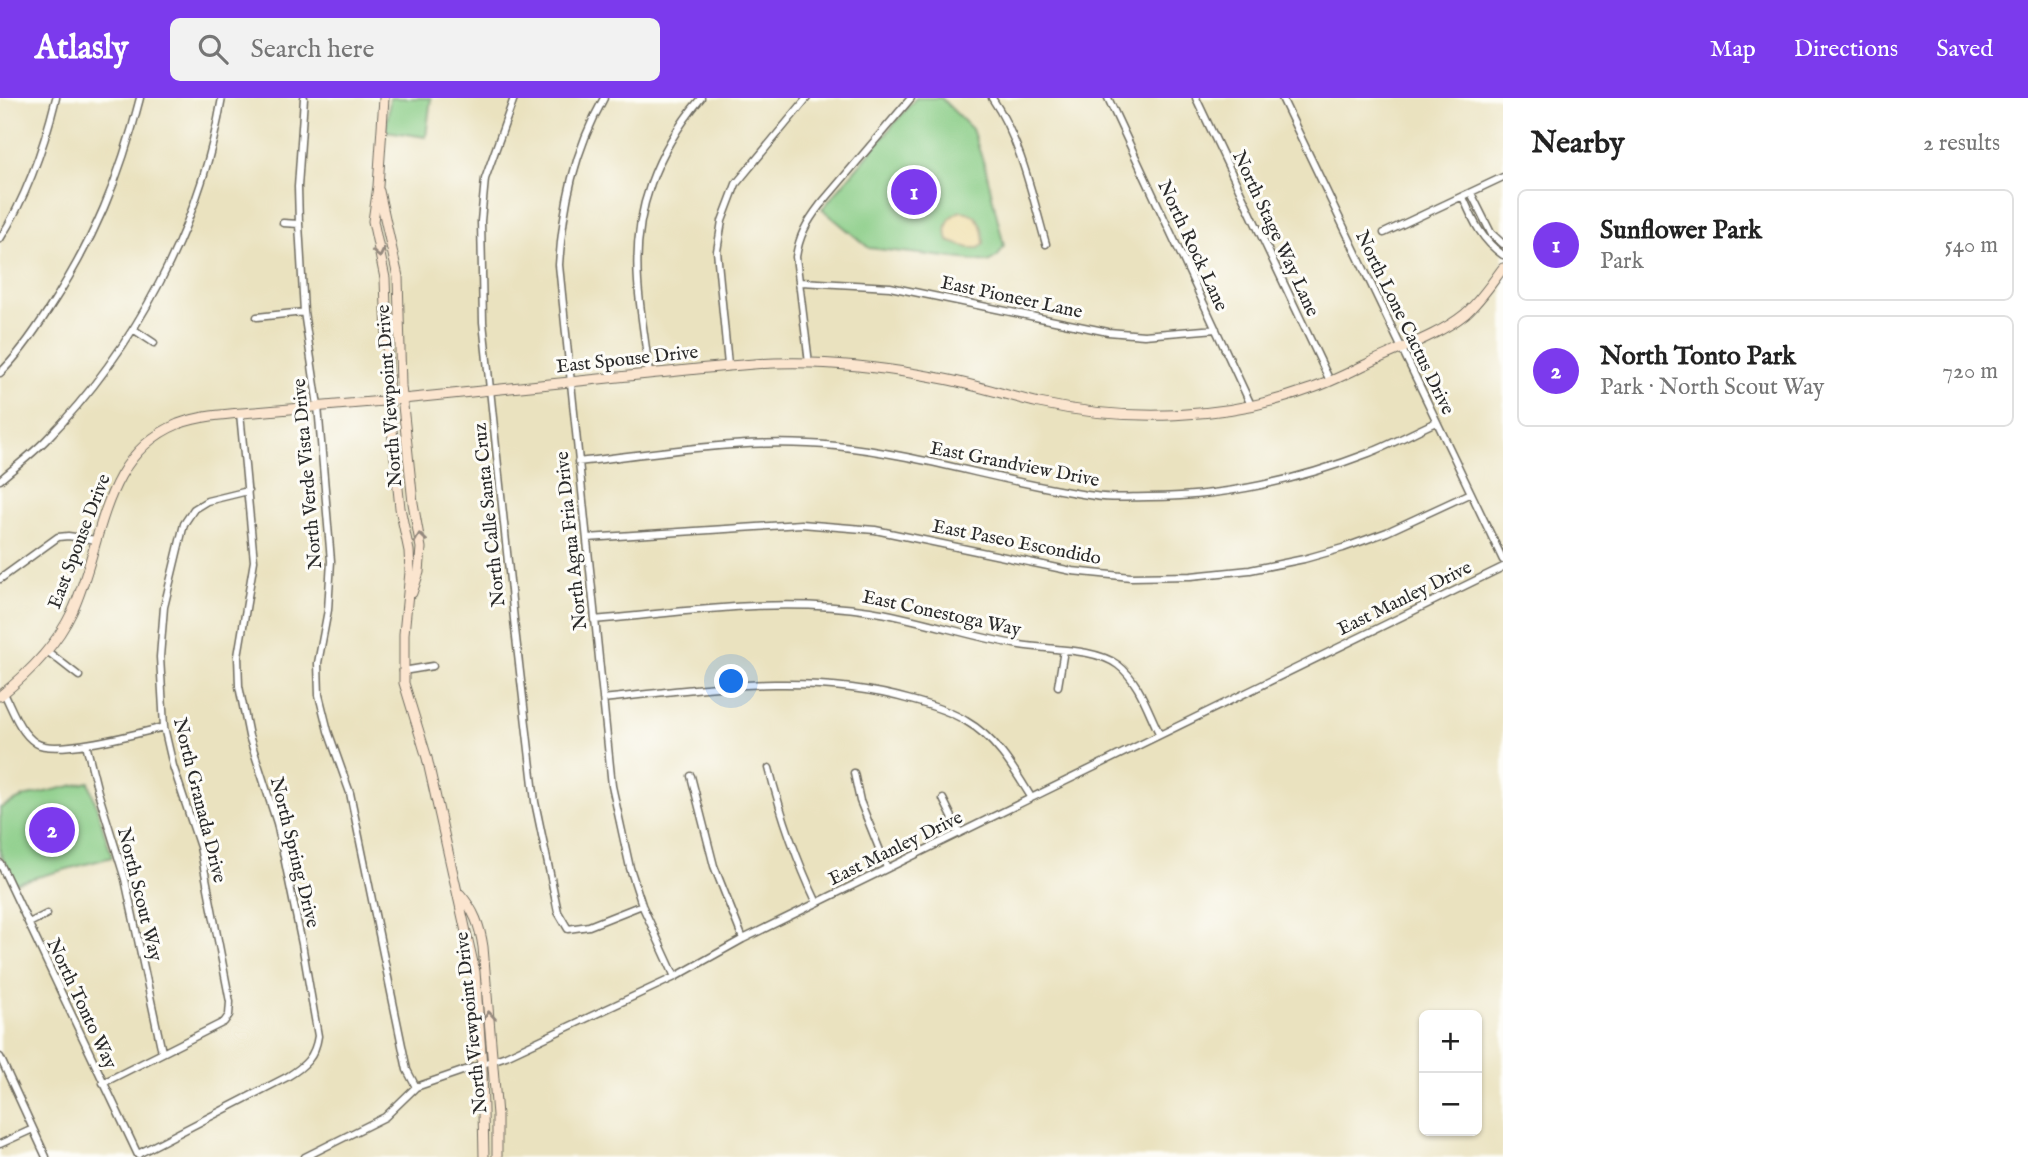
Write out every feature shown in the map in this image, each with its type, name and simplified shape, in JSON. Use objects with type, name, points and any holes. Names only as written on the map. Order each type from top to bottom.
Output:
[{"type":"main road","name":"North Viewpoint Drive","points":[[384,98],[373,221],[385,278],[389,400],[400,508],[409,551],[404,683],[427,758],[461,917],[470,940],[482,1066],[484,1157]]},
{"type":"main road","name":"North Viewpoint Drive","points":[[378,186],[398,277],[403,399],[413,503],[421,548],[419,572],[408,604]]},
{"type":"main road","name":"East Spouse Drive","points":[[2,694],[35,665],[71,614],[112,490],[124,470],[159,435],[179,424],[240,413],[728,365],[809,363],[940,378],[1041,404],[1110,413],[1176,414],[1251,405],[1309,390],[1330,381],[1442,329],[1479,300],[1503,268]]},
{"type":"main road","name":"North Viewpoint Drive","points":[[458,893],[468,904],[481,932],[497,1115],[497,1157]]},
{"type":"street","points":[[0,239],[30,182],[56,98]]},
{"type":"street","points":[[0,373],[36,330],[93,237],[113,189],[140,98]]},
{"type":"street","points":[[0,480],[43,443],[84,397],[117,355],[133,329],[190,218],[204,175],[222,98]]},
{"type":"street","name":"North Verde Vista Drive","points":[[304,98],[298,187],[304,312],[318,406],[331,561],[328,610],[318,663],[319,695],[328,731],[350,793],[407,1070],[416,1087]]},
{"type":"street","name":"North Calle Santa Cruz","points":[[514,98],[485,179],[481,220],[484,322],[513,616],[535,802],[558,912],[568,929],[589,926],[642,905]]},
{"type":"street","name":"North Agua Fria Drive","points":[[604,98],[584,138],[573,170],[562,223],[559,265],[612,786],[630,868],[642,905],[675,977]]},
{"type":"street","points":[[649,374],[638,281],[640,230],[647,188],[662,154],[682,121],[701,98]]},
{"type":"street","points":[[728,365],[717,251],[722,221],[736,184],[807,98]]},
{"type":"street","points":[[809,363],[796,257],[798,242],[806,222],[911,98]]},
{"type":"street","points":[[992,98],[1000,110],[1023,164],[1046,244]]},
{"type":"street","name":"North Rock Lane","points":[[1108,98],[1251,405]]},
{"type":"street","name":"North Stage Way Lane","points":[[1196,98],[1330,381]]},
{"type":"street","name":"North Lone Cactus Drive","points":[[1282,98],[1503,560]]},
{"type":"street","points":[[1384,233],[1503,177]]},
{"type":"street","points":[[1471,192],[1491,233],[1503,244]]},
{"type":"street","points":[[1462,197],[1479,233],[1489,246],[1503,255]]},
{"type":"street","points":[[284,223],[299,224]]},
{"type":"street","name":"East Pioneer Lane","points":[[800,282],[890,287],[1108,332],[1144,335],[1216,329]]},
{"type":"street","points":[[257,317],[304,312]]},
{"type":"street","points":[[133,329],[154,343]]},
{"type":"street","name":"North Spring Drive","points":[[138,1155],[307,1065],[316,1049],[318,1036],[277,823],[249,736],[239,686],[238,656],[254,561],[240,413]]},
{"type":"street","name":"East Grandview Drive","points":[[578,462],[727,445],[776,443],[834,446],[881,452],[1097,497],[1182,497],[1268,484],[1311,473],[1371,452],[1436,422]]},
{"type":"street","name":"North Granada Drive","points":[[103,1083],[224,1022],[229,1015],[230,1002],[200,847],[173,766],[164,727],[160,657],[161,632],[184,524],[194,509],[207,501],[247,491]]},
{"type":"street","name":"East Paseo Escondido","points":[[587,538],[801,524],[874,530],[1072,571],[1131,577],[1191,576],[1250,570],[1330,551],[1387,533],[1471,493]]},
{"type":"street","points":[[0,579],[58,537],[96,540]]},
{"type":"street","name":"East Manley Drive","points":[[305,1157],[385,1117],[416,1087],[482,1066],[675,977],[743,939],[1503,566]]},
{"type":"street","name":"East Conestoga Way","points":[[594,620],[751,605],[808,605],[869,611],[932,623],[1019,645],[1104,657],[1118,665],[1138,690],[1159,733]]},
{"type":"street","points":[[1058,687],[1064,650]]},
{"type":"street","points":[[47,651],[79,676]]},
{"type":"street","points":[[403,671],[433,666]]},
{"type":"street","points":[[603,699],[746,685],[790,684],[856,688],[899,697],[935,707],[966,721],[992,742],[1031,797]]},
{"type":"street","points":[[2,694],[28,736],[37,744],[47,747],[86,744],[164,727]]},
{"type":"street","name":"North Scout Way","points":[[86,744],[97,792],[125,880],[162,1052]]},
{"type":"street","points":[[769,768],[781,817],[817,903]]},
{"type":"street","points":[[854,773],[860,801],[887,868]]},
{"type":"street","points":[[691,776],[714,866],[743,939]]},
{"type":"street","points":[[943,799],[960,833]]},
{"type":"street","name":"North Tonto Way","points":[[0,863],[138,1155]]},
{"type":"street","points":[[29,923],[47,914]]},
{"type":"street","points":[[0,1057],[46,1157]]},
{"type":"street","points":[[0,1144],[33,1129]]},
{"type":"green space","points":[[390,98],[431,98],[426,137],[386,131]]},
{"type":"green space","points":[[916,98],[941,98],[972,129],[986,170],[1004,246],[998,256],[988,262],[869,248],[822,209]]},
{"type":"green space","points":[[89,782],[112,857],[15,883],[0,853],[0,808],[23,797]]},
{"type":"sand","points":[[961,211],[972,215],[979,222],[984,244],[979,248],[969,248],[948,241],[948,223],[952,216]]},
{"type":"place","name":"Sunflower Park","points":[[914,192]]},
{"type":"place","name":"North Tonto Park","points":[[52,830]]}]
